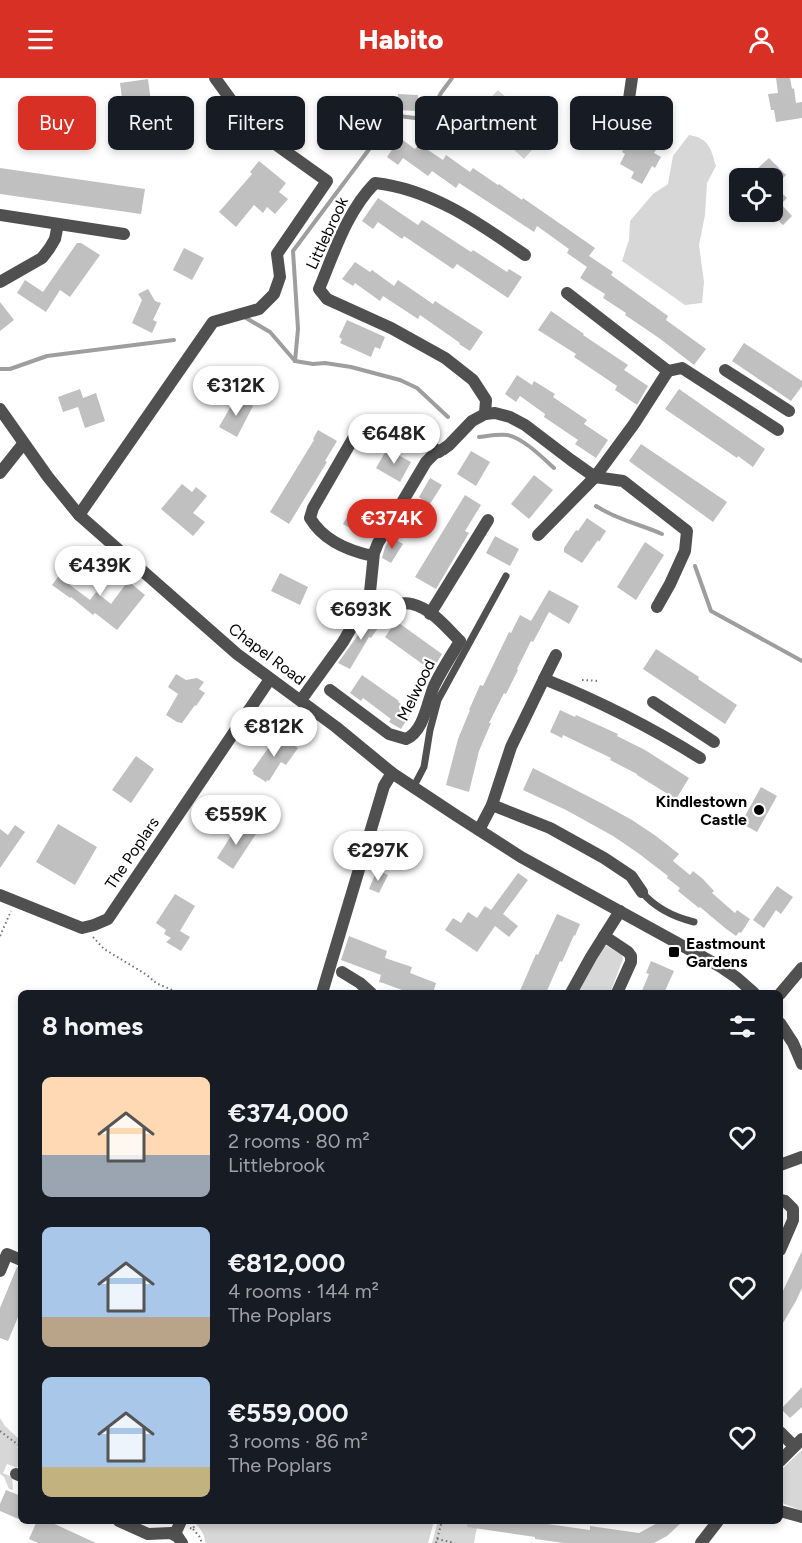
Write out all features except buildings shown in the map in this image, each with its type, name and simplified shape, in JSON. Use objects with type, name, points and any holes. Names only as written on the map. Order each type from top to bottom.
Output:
[{"type":"street","points":[[79,515],[213,322],[259,309],[274,294],[280,277],[277,254],[327,181],[250,126],[215,78]]},
{"type":"street","points":[[629,96],[632,78]]},
{"type":"street","name":"Littlebrook","points":[[485,414],[486,400],[473,380],[444,358],[391,328],[327,299],[319,289],[349,220],[363,195],[375,183],[424,195],[477,222],[525,255]]},
{"type":"street","points":[[0,215],[124,234]]},
{"type":"street","points":[[0,282],[42,258],[55,239],[58,224]]},
{"type":"street","points":[[567,293],[668,371]]},
{"type":"street","points":[[538,535],[595,477],[634,424],[668,371],[682,368],[778,430]]},
{"type":"street","points":[[725,370],[789,411]]},
{"type":"street","points":[[741,406],[752,388]]},
{"type":"street","name":"Chapel Road","points":[[0,409],[23,444],[79,515],[237,654],[301,700],[413,788],[521,857],[721,967],[751,990]]},
{"type":"street","points":[[301,700],[343,642],[359,615],[368,597],[373,556],[378,543],[426,462],[449,445],[472,421],[485,414],[495,413],[510,417],[525,425],[595,477],[623,481],[687,531],[685,551],[657,606]]},
{"type":"street","points":[[400,427],[439,452]]},
{"type":"street","points":[[358,430],[313,508],[310,518],[316,527],[331,539],[356,552],[373,556]]},
{"type":"street","points":[[0,472],[23,444]]},
{"type":"street","points":[[430,614],[488,520]]},
{"type":"street","name":"Melwood","points":[[330,690],[389,734],[406,739],[420,724],[435,686],[460,641],[440,620],[411,604],[401,603],[388,606],[376,604],[368,597]]},
{"type":"street","points":[[479,830],[492,805],[512,747],[556,655]]},
{"type":"street","name":"The Poplars","points":[[87,927],[108,919],[270,679]]},
{"type":"street","points":[[544,679],[592,698],[658,732],[700,758]]},
{"type":"street","points":[[653,702],[714,742]]},
{"type":"street","points":[[658,732],[670,714]]},
{"type":"street","points":[[323,990],[384,786],[392,773]]},
{"type":"street","points":[[492,805],[550,828],[595,853],[631,876],[642,892]]},
{"type":"street","points":[[0,894],[82,928],[87,927]]},
{"type":"street","points":[[573,990],[620,911]]},
{"type":"street","points":[[604,936],[631,956],[631,962],[618,990]]},
{"type":"street","points":[[783,990],[802,968]]},
{"type":"street","points":[[342,972],[367,990]]},
{"type":"street","points":[[783,1028],[802,1064]]},
{"type":"street","points":[[783,1164],[802,1157]]},
{"type":"street","points":[[783,1201],[794,1209],[793,1220],[783,1243]]},
{"type":"street","points":[[0,1271],[8,1254],[18,1259]]},
{"type":"street","points":[[783,1434],[798,1443],[783,1458]]},
{"type":"street","points":[[783,1512],[802,1517]]},
{"type":"street","points":[[126,1524],[148,1534],[171,1533],[179,1539]]},
{"type":"street","points":[[179,1539],[181,1524]]},
{"type":"street","points":[[701,1543],[716,1524]]},
{"type":"lane","points":[[413,788],[424,767],[438,700],[506,576]]},
{"type":"lane","points":[[642,892],[665,912],[693,922]]},
{"type":"path","points":[[0,936],[11,913]]},
{"type":"path","points":[[87,927],[104,950],[147,975],[156,983],[172,990]]},
{"type":"path","points":[[0,1431],[18,1445]]},
{"type":"path","points":[[436,1543],[441,1524]]},
{"type":"path","points":[[193,1529],[202,1543]]},
{"type":"path","points":[[437,1539],[455,1543]]},
{"type":"shaded area","points":[[498,90],[505,96],[492,96]]},
{"type":"shaded area","points":[[689,135],[696,136],[708,145],[716,166],[707,183],[705,215],[699,245],[704,282],[702,303],[685,305],[622,261],[629,240],[630,221],[653,194],[668,184],[673,156]]},
{"type":"shaded area","points":[[514,150],[532,150],[524,159]]},
{"type":"shaded area","points":[[605,945],[622,955],[623,959],[611,990],[577,990]]},
{"type":"shaded area","points":[[0,1418],[18,1438],[17,1468],[7,1464],[3,1473],[12,1477],[13,1490],[9,1489],[4,1477],[0,1474]]},
{"type":"shaded area","points":[[802,1450],[802,1511],[783,1503],[783,1468]]},
{"type":"shaded area","points":[[196,1524],[433,1524],[428,1543],[205,1543],[202,1532]]},
{"type":"shaded area","points":[[437,1524],[477,1524],[474,1543],[432,1543]]},
{"type":"waterway","points":[[295,361],[298,329],[293,251],[391,120],[399,116],[423,119],[429,115],[452,78]]},
{"type":"waterway","points":[[246,318],[270,332],[295,361],[351,367],[400,380],[417,388],[448,417]]},
{"type":"waterway","points":[[0,369],[10,369],[47,356],[174,340]]},
{"type":"waterway","points":[[479,437],[500,435],[513,437],[532,448],[554,468]]},
{"type":"waterway","points":[[596,506],[662,534]]},
{"type":"waterway","points":[[695,566],[711,611],[802,661]]},
{"type":"place","name":"Kindlestown Castle","points":[[759,810]]},
{"type":"place","name":"Eastmount Gardens","points":[[674,952]]}]
